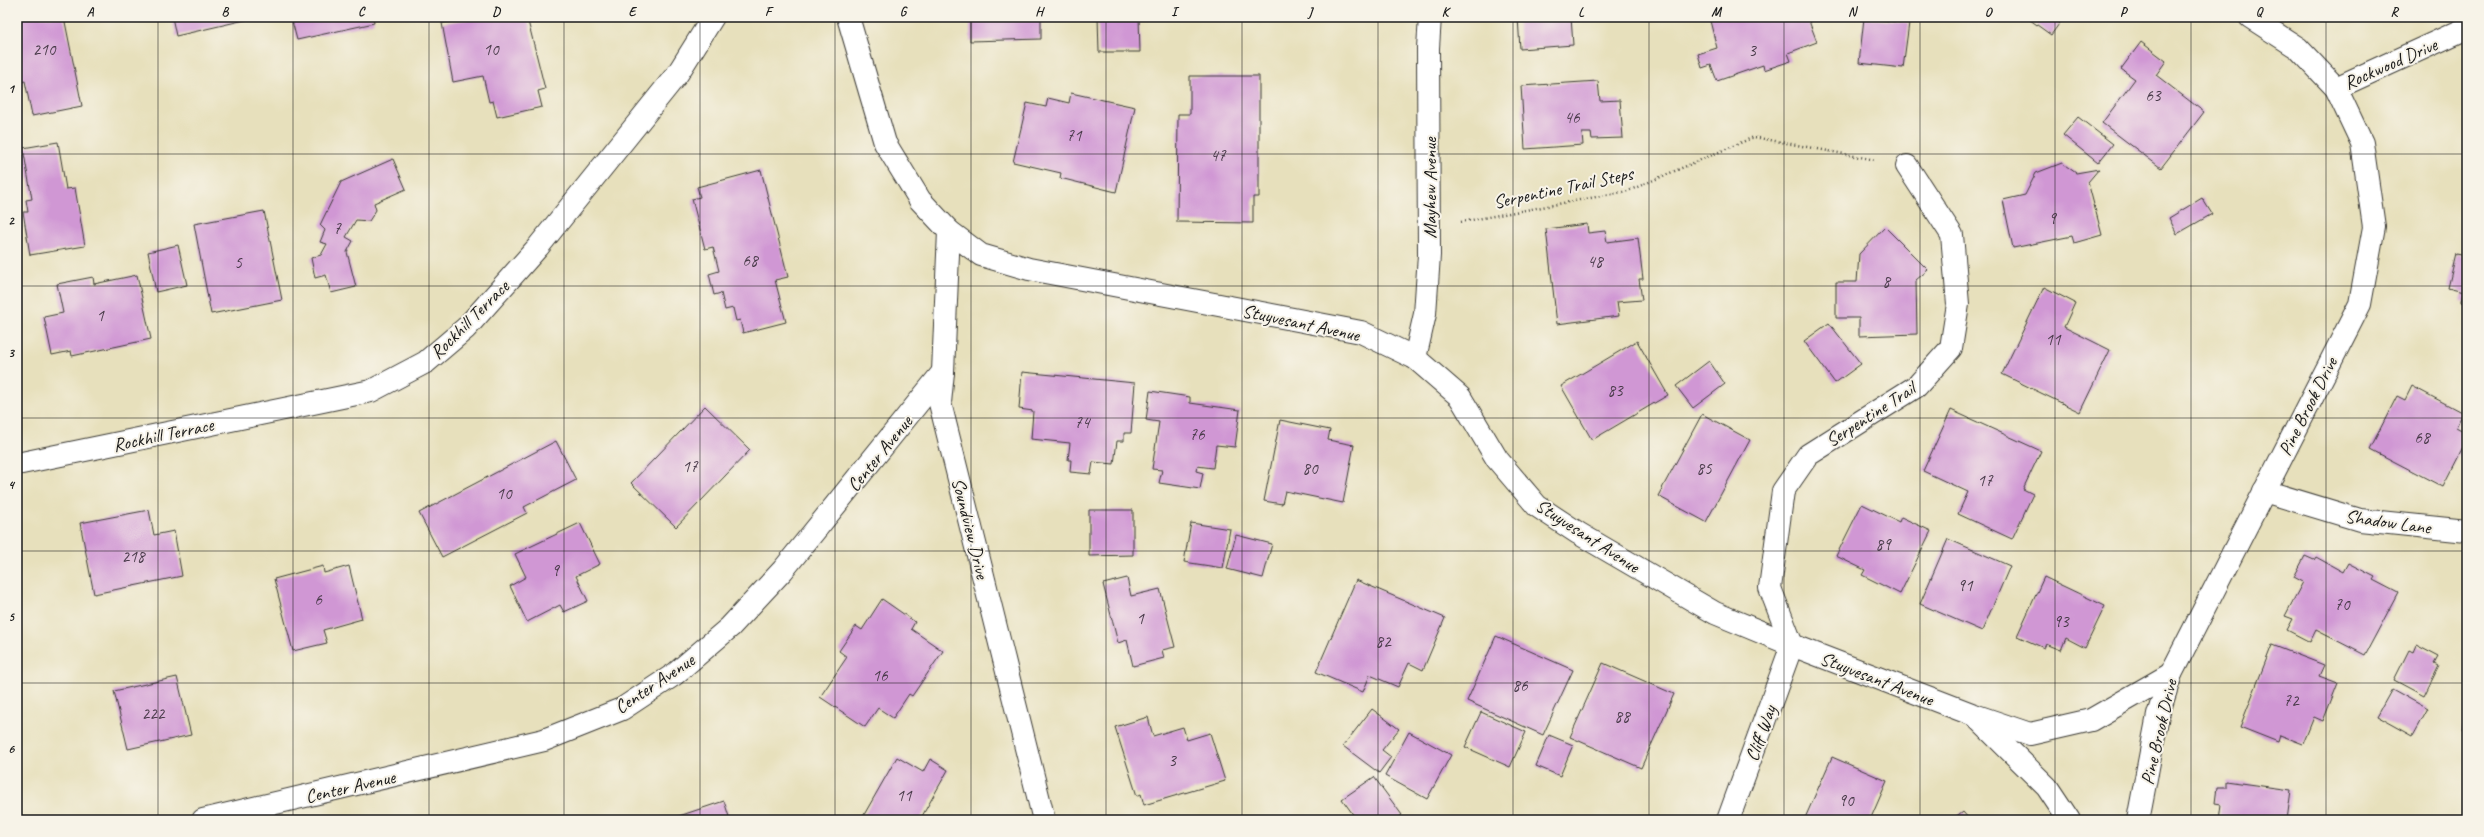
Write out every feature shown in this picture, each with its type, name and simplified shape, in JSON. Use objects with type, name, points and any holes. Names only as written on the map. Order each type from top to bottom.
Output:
[{"type":"street","name":"Rockhill Terrace","points":[[17,464],[371,391],[426,362],[466,328],[538,247],[678,73],[713,17]]},
{"type":"street","name":"Stuyvesant Avenue","points":[[848,17],[885,143],[920,200],[949,231],[981,255],[1029,269],[1361,332],[1415,358],[1460,397],[1497,459],[1537,506],[1578,533],[1715,613],[1792,646],[1974,715],[2030,734],[2091,720],[2171,674]]},
{"type":"street","name":"Mayhew Avenue","points":[[1415,358],[1425,314],[1429,228],[1428,48],[1430,17]]},
{"type":"street","name":"Pine Brook Drive","points":[[2138,820],[2158,715],[2171,674],[2360,304],[2374,226],[2362,143],[2336,88],[2298,48],[2250,17]]},
{"type":"street","name":"Rockwood Drive","points":[[2336,88],[2467,28]]},
{"type":"street","name":"Serpentine Trail","points":[[1792,646],[1770,588],[1783,491],[1808,455],[1917,386],[1951,348],[1958,304],[1952,235],[1907,166]]},
{"type":"street","name":"Soundview Drive","points":[[949,231],[943,372],[940,403],[1032,766],[1044,820]]},
{"type":"street","name":"Center Avenue","points":[[203,820],[544,740],[622,709],[675,674],[730,627],[783,570],[943,372]]},
{"type":"street","name":"Shadow Lane","points":[[2264,491],[2360,520],[2467,531]]},
{"type":"street","name":"Cliff Way","points":[[1728,820],[1792,646]]},
{"type":"street","name":"Stuyvesant Avenue","points":[[1974,715],[2047,787],[2069,820]]},
{"type":"street","points":[[1029,820],[1033,808],[1032,766]]},
{"type":"path","name":"Serpentine Trail Steps","points":[[1429,228],[1628,191],[1754,137],[1907,166]]},
{"type":"building","points":[[17,17],[64,17],[82,106],[32,116],[25,81],[17,83]]},
{"type":"building","points":[[172,17],[248,17],[249,19],[176,36]]},
{"type":"building","points":[[291,17],[373,17],[374,23],[297,40]]},
{"type":"building","points":[[485,17],[527,17],[545,89],[538,91],[542,107],[497,117],[493,101],[489,102],[483,76],[453,82],[442,23]]},
{"type":"building","points":[[970,17],[1041,17],[1041,39],[970,41]]},
{"type":"building","points":[[1098,17],[1139,17],[1140,52],[1099,52]]},
{"type":"building","points":[[1518,17],[1571,17],[1573,45],[1520,49]]},
{"type":"building","points":[[1709,17],[1820,17],[1809,21],[1817,42],[1788,53],[1791,61],[1764,70],[1763,65],[1717,81],[1711,65],[1702,68],[1698,54],[1717,48]]},
{"type":"building","points":[[2026,17],[2064,17],[2051,35]]},
{"type":"building","points":[[1864,18],[1909,23],[1903,68],[1859,63]]},
{"type":"building","points":[[2141,42],[2166,61],[2156,75],[2204,112],[2161,168],[2102,123],[2135,79],[2121,69]]},
{"type":"building","points":[[1190,76],[1259,76],[1259,197],[1253,197],[1253,223],[1177,222],[1178,114],[1190,114]]},
{"type":"building","points":[[1598,81],[1600,101],[1620,100],[1623,138],[1592,139],[1591,133],[1582,133],[1583,145],[1525,149],[1521,86]]},
{"type":"building","points":[[1071,93],[1135,107],[1116,192],[1060,178],[1061,173],[1013,162],[1027,103],[1046,107],[1048,98],[1069,103]]},
{"type":"building","points":[[2078,117],[2113,144],[2098,163],[2063,135]]},
{"type":"building","points":[[58,142],[66,189],[75,188],[85,246],[30,255],[23,212],[28,212],[26,200],[32,199],[23,148]]},
{"type":"building","points":[[2467,152],[2467,166],[2466,166],[2464,153]]},
{"type":"building","points":[[393,159],[406,189],[374,203],[376,210],[369,221],[356,220],[346,237],[353,241],[347,252],[356,287],[331,293],[326,275],[315,278],[311,258],[321,255],[327,244],[320,242],[325,230],[320,225],[341,182]]},
{"type":"building","points":[[2062,163],[2076,173],[2099,169],[2088,182],[2102,235],[2074,243],[2072,236],[2013,248],[2003,200],[2025,195],[2036,173]]},
{"type":"building","points":[[761,170],[788,277],[775,280],[786,322],[743,333],[740,320],[736,321],[733,308],[725,310],[721,293],[714,295],[709,274],[719,271],[713,247],[705,249],[692,199],[700,197],[697,187]]},
{"type":"building","points":[[2202,198],[2212,214],[2177,234],[2169,218]]},
{"type":"building","points":[[264,211],[282,300],[211,314],[194,224]]},
{"type":"building","points":[[1587,224],[1588,233],[1605,231],[1607,242],[1638,238],[1643,279],[1639,279],[1642,300],[1617,302],[1619,316],[1557,324],[1546,229]]},
{"type":"building","points":[[1885,227],[1928,270],[1916,280],[1917,334],[1859,336],[1859,318],[1836,318],[1836,282],[1857,282],[1859,254]]},
{"type":"building","points":[[178,245],[187,285],[156,292],[148,252]]},
{"type":"building","points":[[2456,254],[2467,256],[2467,303],[2461,302],[2463,292],[2448,288]]},
{"type":"building","points":[[137,275],[151,339],[72,356],[71,351],[52,355],[44,317],[63,313],[57,284],[93,277],[94,284]]},
{"type":"building","points":[[2044,287],[2075,303],[2064,327],[2110,350],[2080,412],[2002,374]]},
{"type":"building","points":[[1829,323],[1861,364],[1835,383],[1804,341]]},
{"type":"building","points":[[1637,341],[1668,395],[1592,440],[1561,386]]},
{"type":"building","points":[[1709,361],[1725,384],[1693,408],[1676,386]]},
{"type":"building","points":[[1022,372],[1135,383],[1131,433],[1124,433],[1124,441],[1117,441],[1114,464],[1093,462],[1091,474],[1070,472],[1071,460],[1068,460],[1070,443],[1031,439],[1033,411],[1019,409]]},
{"type":"building","points":[[2412,386],[2463,413],[2456,427],[2467,433],[2467,440],[2443,487],[2370,449],[2397,396],[2405,400]]},
{"type":"building","points":[[1150,391],[1190,397],[1190,403],[1240,410],[1235,447],[1216,445],[1213,468],[1197,466],[1196,471],[1203,473],[1200,489],[1159,483],[1162,470],[1152,469],[1159,422],[1146,420]]},
{"type":"building","points":[[705,406],[750,450],[676,527],[631,483]]},
{"type":"building","points":[[1951,410],[2041,451],[2023,489],[2033,494],[2012,539],[1958,514],[1968,492],[1923,471]]},
{"type":"building","points":[[1702,414],[1750,440],[1706,522],[1658,496]]},
{"type":"building","points":[[1280,420],[1330,430],[1328,440],[1354,445],[1343,503],[1285,491],[1282,504],[1264,501]]},
{"type":"building","points":[[556,441],[576,480],[524,507],[527,513],[442,557],[419,513]]},
{"type":"building","points":[[1862,504],[1899,522],[1901,517],[1931,531],[1900,594],[1862,575],[1865,570],[1836,556]]},
{"type":"building","points":[[149,510],[154,535],[174,531],[182,576],[94,594],[80,523]]},
{"type":"building","points":[[1089,510],[1133,510],[1133,555],[1089,556]]},
{"type":"building","points":[[580,523],[600,564],[576,576],[588,601],[564,612],[560,605],[527,622],[510,586],[526,577],[515,554]]},
{"type":"building","points":[[1191,523],[1230,529],[1223,568],[1184,562]]},
{"type":"building","points":[[1236,535],[1272,544],[1263,578],[1227,569]]},
{"type":"building","points":[[1948,539],[2010,566],[1982,631],[1920,604]]},
{"type":"building","points":[[2305,556],[2314,560],[2316,557],[2343,572],[2348,563],[2375,577],[2373,580],[2398,593],[2365,655],[2316,630],[2310,642],[2287,630],[2293,619],[2285,616],[2303,582],[2294,577]]},
{"type":"building","points":[[323,566],[324,573],[349,566],[362,619],[323,630],[327,643],[293,651],[274,579]]},
{"type":"building","points":[[2044,577],[2105,606],[2085,648],[2066,638],[2061,650],[2046,644],[2044,648],[2017,636]]},
{"type":"building","points":[[1127,578],[1131,596],[1160,589],[1175,647],[1162,650],[1164,658],[1133,666],[1127,640],[1118,643],[1103,584]]},
{"type":"building","points":[[1356,580],[1445,618],[1423,670],[1409,663],[1398,687],[1370,675],[1363,692],[1316,672]]},
{"type":"building","points":[[882,599],[915,622],[911,629],[943,651],[912,696],[909,694],[893,718],[878,708],[865,727],[820,697],[847,657],[839,651],[856,626],[862,630]]},
{"type":"building","points":[[1496,636],[1573,670],[1543,735],[1467,701]]},
{"type":"building","points":[[2272,645],[2324,665],[2319,676],[2338,683],[2323,721],[2314,717],[2303,744],[2280,735],[2278,742],[2240,727]]},
{"type":"building","points":[[2416,645],[2439,657],[2435,664],[2439,666],[2424,696],[2394,680],[2409,650],[2413,652]]},
{"type":"building","points":[[1603,663],[1674,694],[1641,768],[1570,737]]},
{"type":"building","points":[[177,677],[191,735],[128,749],[114,691]]},
{"type":"building","points":[[2392,689],[2428,709],[2413,736],[2377,716]]},
{"type":"building","points":[[2467,707],[2467,732],[2462,731]]},
{"type":"building","points":[[1372,709],[1399,729],[1382,750],[1391,757],[1379,773],[1343,746]]},
{"type":"building","points":[[1481,712],[1526,732],[1510,767],[1465,747]]},
{"type":"building","points":[[1148,717],[1153,736],[1183,727],[1187,740],[1210,733],[1225,781],[1144,805],[1141,794],[1137,796],[1115,727]]},
{"type":"building","points":[[1409,732],[1451,755],[1427,799],[1385,776]]},
{"type":"building","points":[[1549,735],[1573,745],[1560,776],[1536,766]]},
{"type":"building","points":[[897,757],[923,772],[930,759],[948,770],[921,818],[924,820],[861,820]]},
{"type":"building","points":[[1832,757],[1887,781],[1870,820],[1805,818]]},
{"type":"building","points":[[1374,777],[1402,815],[1395,820],[1357,820],[1342,799]]},
{"type":"building","points":[[2226,781],[2291,790],[2287,820],[2219,820],[2221,804],[2215,803],[2217,787],[2226,787]]},
{"type":"building","points":[[724,801],[730,820],[667,820]]},
{"type":"building","points":[[1963,812],[1970,820],[1953,820]]}]
